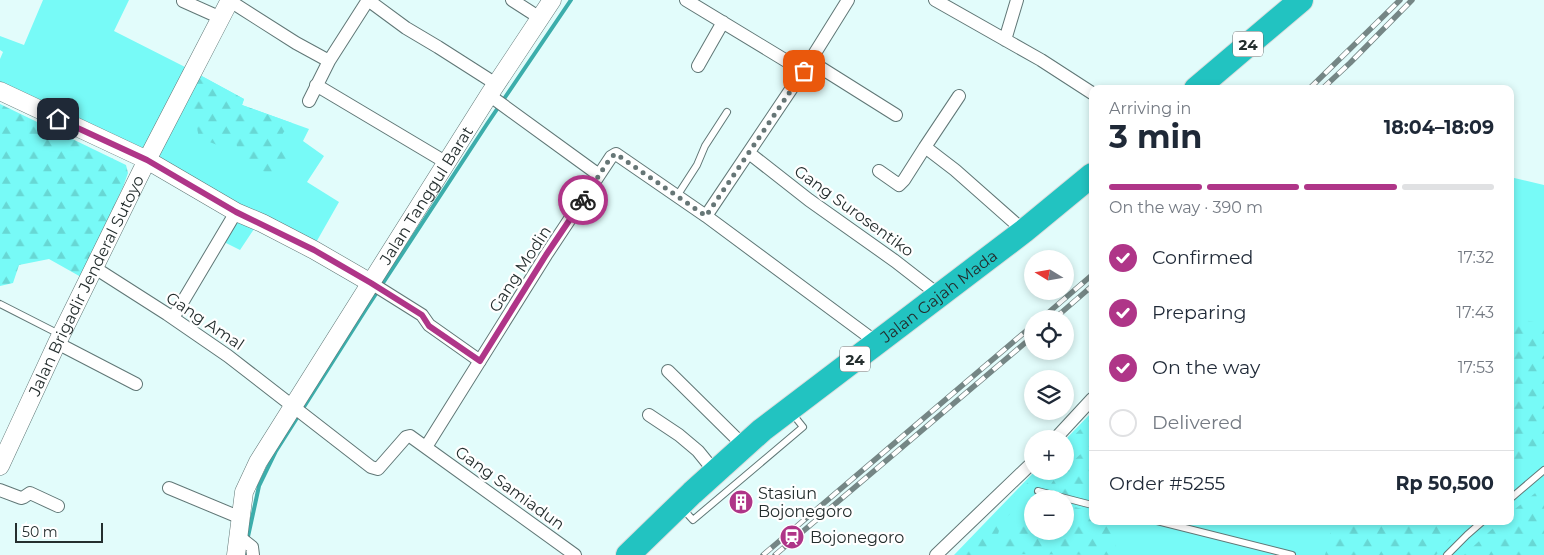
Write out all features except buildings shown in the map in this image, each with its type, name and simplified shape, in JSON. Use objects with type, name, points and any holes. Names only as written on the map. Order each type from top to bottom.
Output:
[{"type":"highway","name":"24","points":[[1201,85],[1301,0]]},
{"type":"highway","name":"Jalan Gajah Mada","points":[[628,555],[679,504],[744,446],[876,342],[940,296],[1024,231],[1089,177]]},
{"type":"street","points":[[230,0],[296,43],[329,61]]},
{"type":"street","name":"Jalan Brigadir Jenderal Sutoyo","points":[[0,466],[59,339],[147,160],[230,0]]},
{"type":"street","points":[[309,101],[329,61],[368,0],[406,28],[438,46],[493,93],[507,109],[599,175]]},
{"type":"street","points":[[512,0],[540,18]]},
{"type":"street","name":"Jalan Tanggul Barat","points":[[244,542],[244,492],[258,462],[297,410],[371,283],[552,0]]},
{"type":"street","points":[[686,0],[896,115]]},
{"type":"street","points":[[706,216],[807,66],[848,0]]},
{"type":"street","points":[[935,0],[1041,60],[1089,91]]},
{"type":"street","points":[[1005,40],[1016,0]]},
{"type":"street","points":[[183,1],[221,18]]},
{"type":"street","points":[[698,66],[724,22]]},
{"type":"street","points":[[316,85],[447,163]]},
{"type":"street","points":[[0,91],[147,160],[236,212],[314,250],[422,315],[429,326],[480,361]]},
{"type":"street","points":[[879,171],[899,184],[904,180],[959,96]]},
{"type":"street","points":[[924,148],[956,170],[1024,231]]},
{"type":"street","name":"Gang Surosentiko","points":[[749,153],[809,200],[895,261],[940,296]]},
{"type":"street","name":"Gang Modin","points":[[426,447],[546,255],[611,157],[616,154],[706,216],[876,342]]},
{"type":"street","points":[[173,318],[236,212]]},
{"type":"street","name":"Gang Amal","points":[[95,268],[228,356],[374,469],[378,469],[406,437],[410,436],[426,447]]},
{"type":"street","points":[[59,339],[136,384]]},
{"type":"street","points":[[668,371],[744,446]]},
{"type":"street","points":[[1063,430],[1089,402]]},
{"type":"street","points":[[649,415],[679,435],[698,451],[715,472]]},
{"type":"street","name":"Gang Samiadun","points":[[426,447],[575,555]]},
{"type":"street","points":[[936,555],[1024,471]]},
{"type":"street","points":[[169,488],[244,542]]},
{"type":"street","points":[[0,490],[21,498],[30,493],[58,506]]},
{"type":"lane","points":[[677,196],[697,165],[705,146],[727,112]]},
{"type":"lane","points":[[0,304],[59,339]]},
{"type":"lane","points":[[679,504],[693,520],[803,427],[788,410]]},
{"type":"lane","points":[[1514,496],[1544,470]]},
{"type":"lane","points":[[1074,501],[1089,504]]},
{"type":"lane","points":[[1173,525],[1292,555]]},
{"type":"lane","points":[[1447,555],[1480,525]]},
{"type":"green space","points":[[43,0],[129,0],[114,31],[244,99],[242,105],[309,129],[303,141],[324,156],[307,182],[339,202],[314,246],[258,223],[240,250],[220,240],[238,210],[139,150],[0,83],[0,59],[3,52],[0,50],[0,36],[24,45]]},
{"type":"green space","points":[[187,68],[244,99],[242,105],[292,123],[283,133],[281,143],[291,148],[293,158],[284,175],[273,177],[256,167],[242,164],[236,143],[220,146],[199,138],[194,113],[186,109],[179,113]]},
{"type":"green space","points":[[0,104],[126,165],[128,173],[123,187],[81,277],[49,259],[19,265],[13,283],[0,286]]},
{"type":"green space","points":[[1514,178],[1544,185],[1544,555],[954,555],[1026,480],[1074,480],[1074,431],[1089,415],[1089,525],[1514,525]]},
{"type":"green space","points":[[1514,318],[1544,324],[1544,454],[1514,479]]},
{"type":"green space","points":[[1089,420],[1089,435],[1074,450],[1074,436]]},
{"type":"green space","points":[[1089,446],[1089,469],[1080,497],[1074,497],[1074,490],[1051,490],[1051,485],[1054,480],[1074,480],[1074,460]]},
{"type":"green space","points":[[1030,480],[1044,480],[1034,490],[1024,490],[1024,500],[1008,516],[1004,518],[1001,510]]},
{"type":"green space","points":[[1544,486],[1544,555],[1464,555],[1497,525],[1514,525],[1514,510]]},
{"type":"green space","points":[[1074,507],[1089,511],[1089,525],[1115,525],[1116,555],[1003,554],[1004,539],[1024,512],[1024,540],[1074,540]]},
{"type":"green space","points":[[1000,519],[1002,521],[992,555],[963,555],[996,520]]},
{"type":"green space","points":[[1332,525],[1464,525],[1436,555],[1325,555]]},
{"type":"waterway","points":[[244,555],[259,486],[276,451],[487,124],[571,0]]},
{"type":"railway","points":[[1313,85],[1400,0]]},
{"type":"railway","points":[[1326,85],[1412,0]]},
{"type":"railway","points":[[1051,310],[1089,278]]},
{"type":"railway","points":[[1064,310],[1089,289]]},
{"type":"railway","points":[[763,555],[1024,333]]},
{"type":"railway","points":[[775,555],[1024,344]]},
{"type":"way so far","points":[[583,200],[611,157],[616,154],[706,216],[804,71]]},
{"type":"place","name":"Stasiun Bojonegoro","points":[[741,502]]},
{"type":"place","name":"Bojonegoro","points":[[792,537]]},
{"type":"route","points":[[58,119],[147,160],[236,212],[314,250],[422,315],[429,326],[480,361],[546,255],[583,200]]}]
